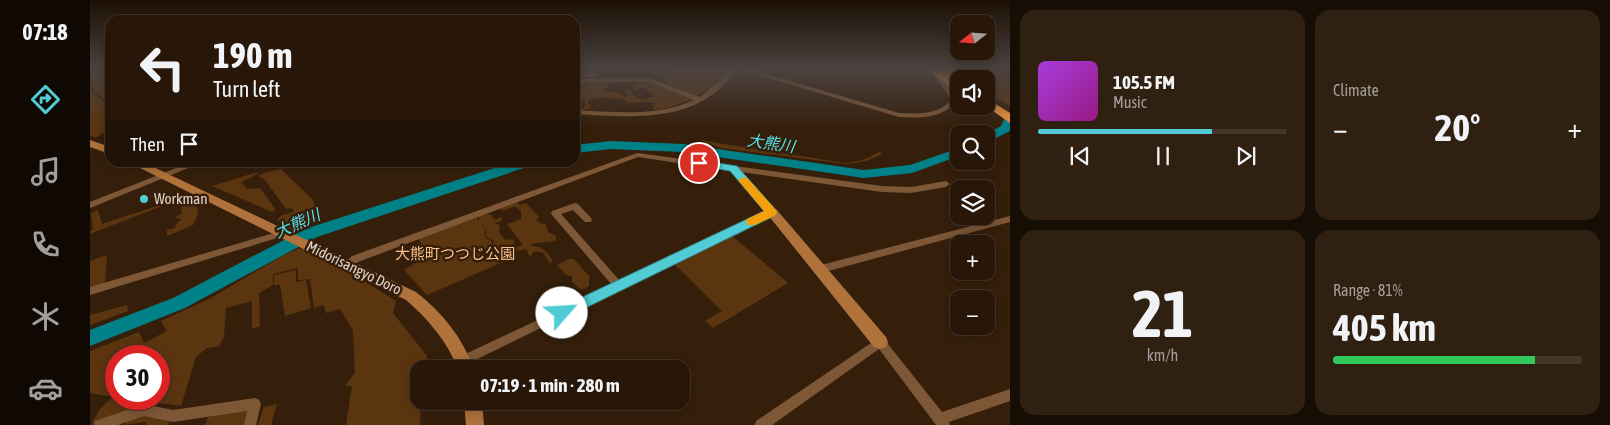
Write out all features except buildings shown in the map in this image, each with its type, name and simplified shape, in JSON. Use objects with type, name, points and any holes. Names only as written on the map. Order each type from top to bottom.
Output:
[{"type":"highway","points":[[995,109],[1005,117]]},
{"type":"main road","points":[[90,143],[105,149]]},
{"type":"main road","name":"Midorisangyo Doro","points":[[142,167],[348,264],[411,296],[425,307],[450,336],[462,360]]},
{"type":"main road","points":[[772,212],[880,342]]},
{"type":"main road","points":[[474,410],[475,425]]},
{"type":"street","points":[[672,89],[699,100]]},
{"type":"street","points":[[580,112],[636,114],[670,110],[699,100],[713,89]]},
{"type":"street","points":[[803,89],[892,114],[920,116],[945,108],[953,101],[953,95],[949,89]]},
{"type":"street","points":[[348,264],[379,250],[637,156],[882,189],[912,190],[946,184]]},
{"type":"street","points":[[90,205],[187,167]]},
{"type":"street","points":[[474,360],[619,286],[772,212],[734,169]]},
{"type":"street","points":[[588,220],[575,206],[555,213],[619,286]]},
{"type":"street","points":[[821,269],[1010,219]]},
{"type":"street","points":[[90,291],[286,235]]},
{"type":"street","points":[[761,425],[880,342],[942,422],[1010,395]]},
{"type":"street","points":[[100,425],[144,410],[173,416],[255,404],[250,425]]},
{"type":"green space","points":[[91,89],[92,92],[105,102],[105,132],[95,138],[90,135]]},
{"type":"green space","points":[[93,89],[105,89],[105,100],[94,92]]},
{"type":"green space","points":[[580,89],[606,89],[604,91],[616,92],[625,97],[629,95],[625,92],[630,89],[633,91],[630,93],[642,100],[655,96],[645,89],[666,89],[694,99],[667,108],[654,110],[652,104],[660,104],[649,102],[627,103],[626,100],[604,97],[590,99],[591,101],[588,101],[588,104],[592,105],[589,109],[580,110],[580,108],[584,108],[586,101],[580,100]]},
{"type":"green space","points":[[680,89],[707,89],[698,96]]},
{"type":"green space","points":[[995,89],[1010,89],[1010,106],[995,98]]},
{"type":"green space","points":[[699,140],[845,163],[863,160],[879,152],[883,154],[866,161],[846,164],[721,148]]},
{"type":"green space","points":[[281,169],[313,200],[316,207],[292,215],[293,218],[290,219],[292,224],[295,224],[295,228],[289,230],[281,225],[283,223],[277,220],[282,215],[294,212],[292,208],[286,209],[265,180],[258,176]]},
{"type":"green space","points":[[254,173],[260,173],[241,182],[247,189],[260,188],[276,210],[272,212],[212,186]]},
{"type":"green space","points":[[177,197],[180,199],[90,234],[90,231],[93,230],[91,213],[98,210],[102,224],[163,204]]},
{"type":"green space","points":[[517,202],[520,205],[526,203],[539,217],[536,220],[546,224],[548,232],[556,236],[556,240],[553,241],[529,245],[544,250],[553,262],[550,263],[543,253],[536,251],[530,257],[526,249],[517,251],[514,248],[523,245],[507,224],[521,219],[521,211],[515,206],[503,211],[500,209]]},
{"type":"green space","points":[[187,203],[197,207],[198,214],[193,225],[167,236],[167,230],[175,228],[176,224],[182,219],[174,218],[181,214],[182,206]]},
{"type":"green space","points":[[485,214],[491,215],[495,220],[501,217],[502,221],[495,223],[500,226],[499,232],[505,240],[513,239],[515,246],[511,247],[516,252],[516,257],[508,257],[505,250],[497,251],[493,244],[494,241],[485,234],[487,230],[479,221],[479,216]]},
{"type":"green space","name":"大熊町つつじ公園","points":[[476,217],[486,230],[484,233],[487,239],[492,241],[496,252],[504,252],[506,258],[510,259],[427,295],[404,270],[427,256],[418,238]]},
{"type":"green space","points":[[731,235],[788,283],[713,328],[705,321],[722,311],[674,264]]},
{"type":"green space","points":[[300,248],[340,266],[396,301],[393,313],[427,356],[427,360],[410,360],[410,410],[421,410],[420,425],[346,425],[352,386],[345,386],[355,373],[353,330],[340,309],[326,313],[324,305],[314,308],[310,279],[298,280],[298,268],[273,274],[273,285],[259,293],[260,326],[252,329],[252,301],[226,308],[224,337],[219,346],[207,348],[196,357],[181,406],[170,405],[170,345],[105,345],[139,332],[144,343],[167,331],[161,321],[209,299],[282,256]]},
{"type":"green space","points":[[107,255],[105,283],[90,287],[90,261]]},
{"type":"green space","points":[[569,259],[574,259],[589,276],[589,286],[581,290],[572,282],[572,276],[566,275],[557,265]]},
{"type":"green space","points":[[296,270],[296,282],[306,280],[311,308],[285,316],[280,285],[274,285],[274,275]]},
{"type":"green space","points":[[127,305],[128,311],[90,325],[90,315]]},
{"type":"green space","points":[[105,345],[105,396],[90,393],[90,351]]},
{"type":"green space","points":[[105,404],[105,410],[137,410],[91,425]]},
{"type":"green space","points":[[277,404],[271,425],[258,425],[264,407]]},
{"type":"green space","points":[[245,409],[248,412],[245,425],[205,425],[208,417]]},
{"type":"green space","points":[[149,412],[169,421],[168,425],[146,425],[146,422],[124,425],[126,419]]},
{"type":"waterway","name":"大熊川","points":[[995,134],[1006,128],[1010,118]]},
{"type":"waterway","name":"大熊川","points":[[1006,128],[1010,130]]},
{"type":"waterway","name":"大熊川","points":[[580,148],[611,145],[683,148],[864,174],[912,169],[950,154]]},
{"type":"waterway","name":"大熊川","points":[[90,338],[179,303],[311,233],[513,167]]},
{"type":"slow traffic","points":[[744,180],[772,212],[751,222]]},
{"type":"place","name":"Workman","points":[[144,199]]},
{"type":"route","points":[[562,313],[772,212],[734,169],[699,163]]}]
